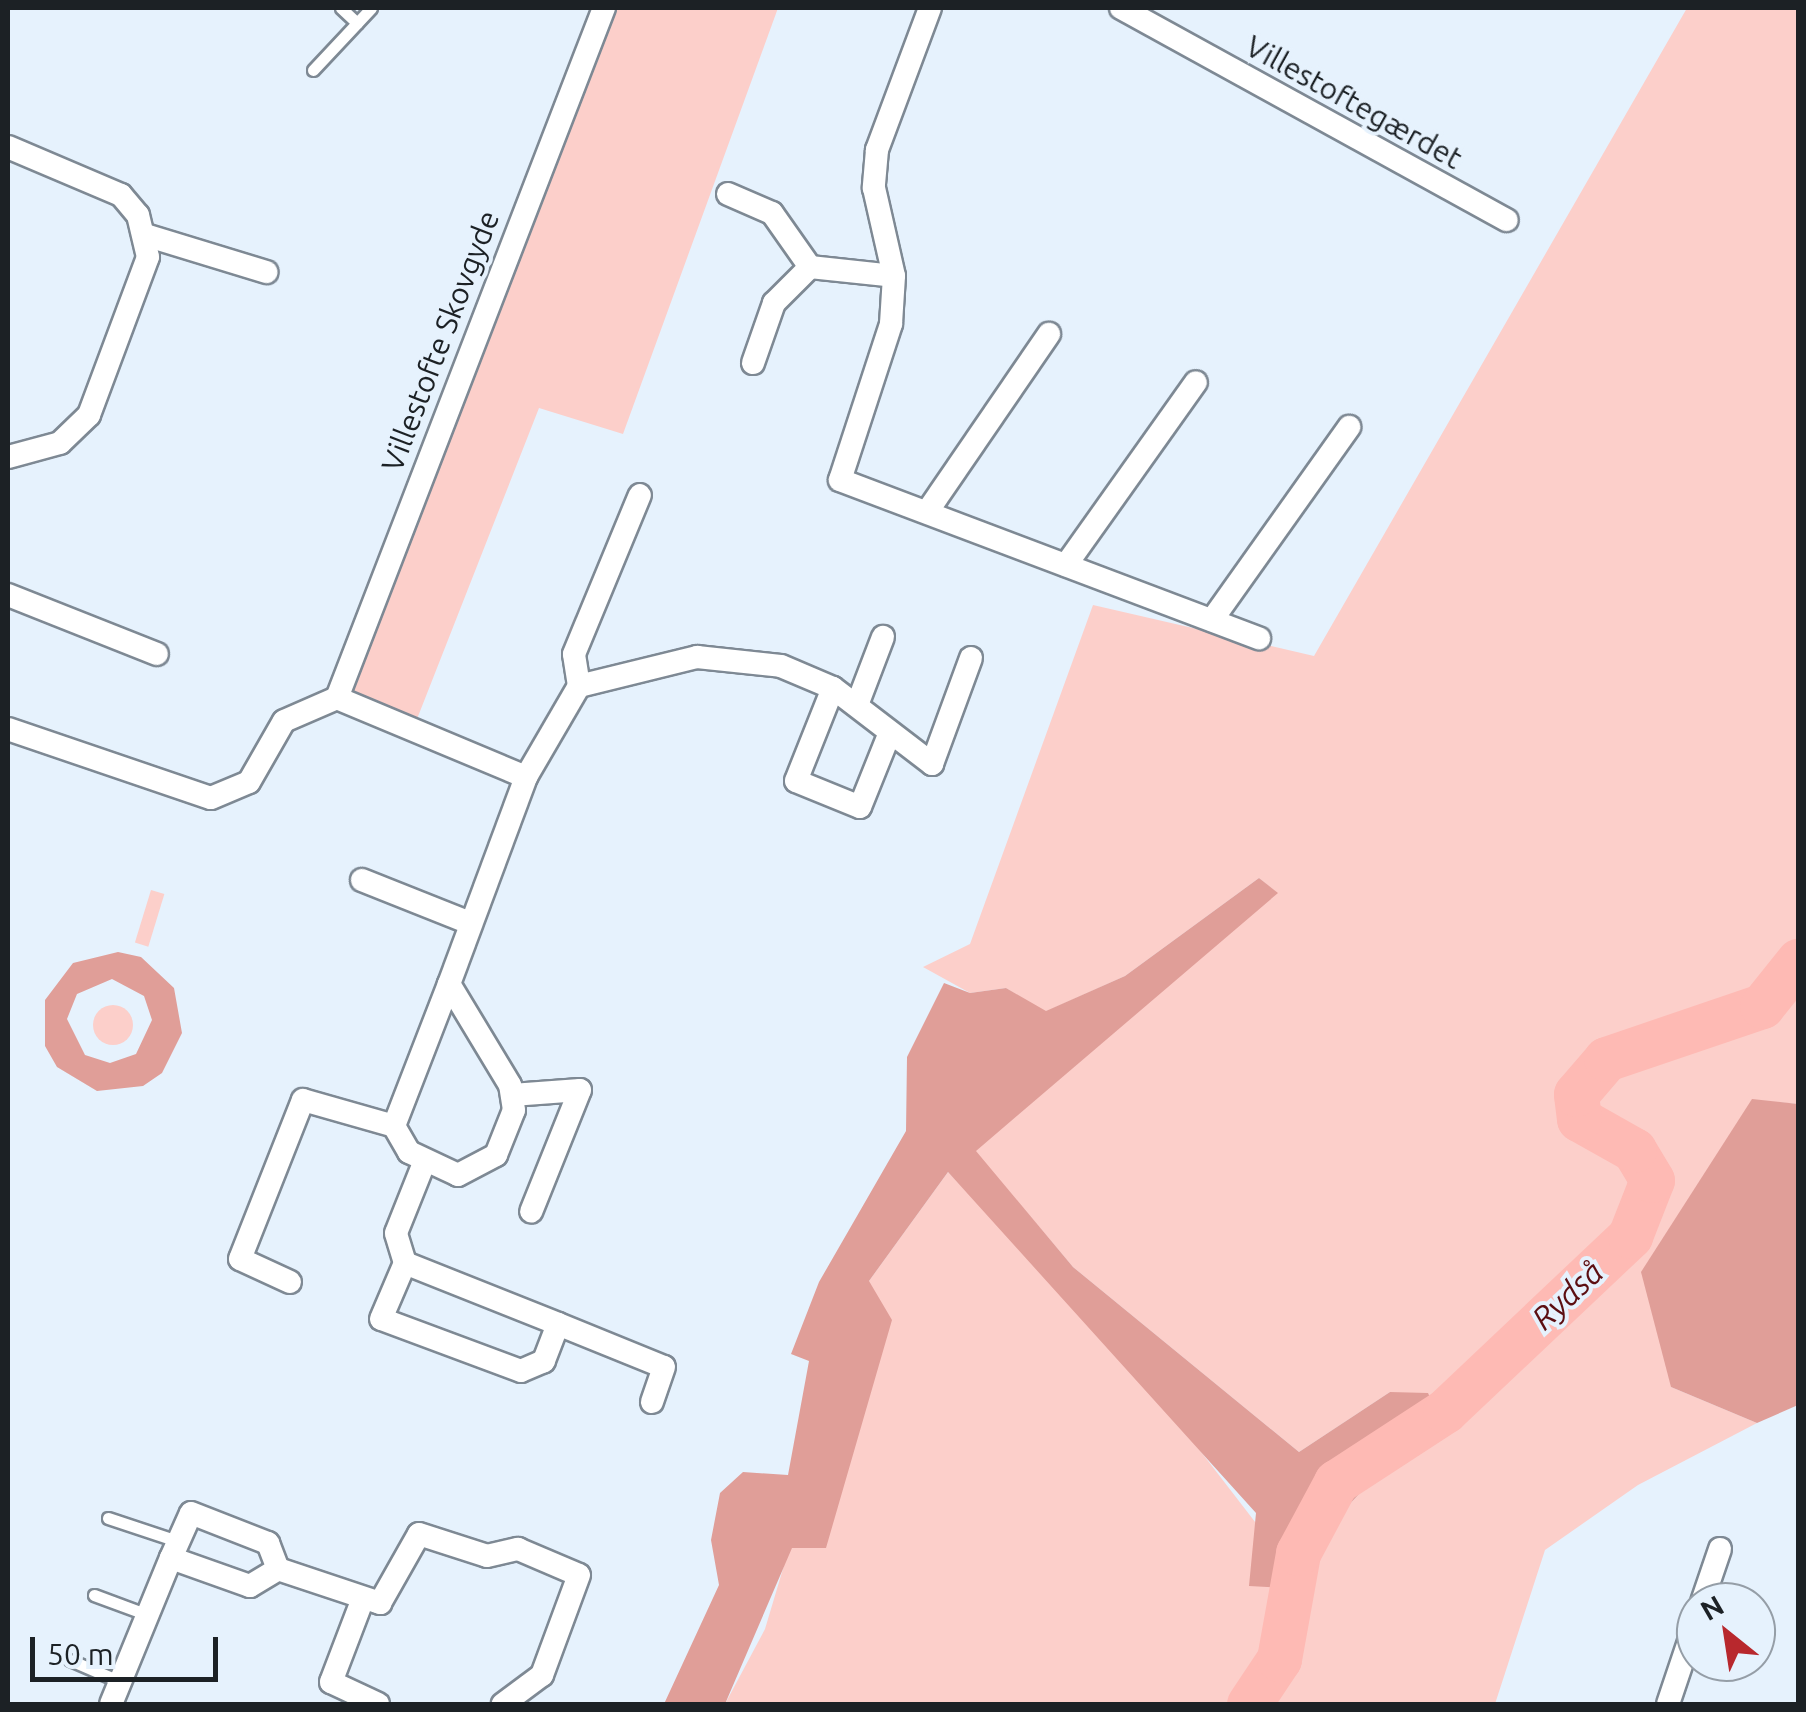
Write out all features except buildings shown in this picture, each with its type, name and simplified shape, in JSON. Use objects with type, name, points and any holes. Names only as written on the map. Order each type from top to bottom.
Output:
[{"type":"street","name":"Villestofte Skovgyde","points":[[337,698],[604,8]]},
{"type":"street","points":[[930,8],[876,150],[874,188],[894,276],[890,324],[840,480],[1259,638]]},
{"type":"street","name":"Villestoftegærdet","points":[[1121,8],[1506,220]]},
{"type":"street","points":[[8,146],[121,195],[145,236],[148,257],[88,415],[60,443],[8,456]]},
{"type":"street","points":[[728,194],[772,213],[810,267],[894,276]]},
{"type":"street","points":[[145,236],[266,272]]},
{"type":"street","points":[[753,363],[774,303],[810,267]]},
{"type":"street","points":[[927,512],[1049,334]]},
{"type":"street","points":[[1066,565],[1196,382]]},
{"type":"street","points":[[1212,620],[1350,426]]},
{"type":"street","points":[[579,686],[574,654],[640,495]]},
{"type":"street","points":[[8,594],[157,654]]},
{"type":"street","points":[[857,705],[883,637]]},
{"type":"street","points":[[394,1126],[526,777],[556,712],[579,686],[697,656],[781,666],[834,688],[889,735],[932,764],[971,658]]},
{"type":"street","points":[[834,688],[796,781],[860,806],[889,735]]},
{"type":"street","points":[[8,730],[211,798],[249,782],[284,721],[337,698],[526,777]]},
{"type":"street","points":[[362,880],[470,923]]},
{"type":"street","points":[[290,1282],[240,1259],[304,1100],[394,1126],[424,1162],[458,1174],[479,1170],[496,1154],[512,1095],[449,984]]},
{"type":"street","points":[[512,1095],[580,1090],[531,1212]]},
{"type":"street","points":[[424,1162],[396,1233],[405,1264],[380,1319],[520,1371],[544,1361],[558,1324]]},
{"type":"street","points":[[405,1264],[664,1367],[652,1402]]},
{"type":"street","points":[[112,1704],[191,1513],[268,1543],[278,1569],[362,1601],[380,1603],[420,1534],[487,1556],[518,1548],[579,1575],[542,1675],[503,1704]]},
{"type":"street","points":[[174,1549],[250,1586],[278,1569]]},
{"type":"street","points":[[1709,1582],[1720,1549]]},
{"type":"street","points":[[362,1601],[331,1682],[378,1704]]},
{"type":"street","points":[[1668,1704],[1676,1680]]},
{"type":"lane","points":[[341,8],[357,22]]},
{"type":"lane","points":[[312,70],[371,8]]},
{"type":"lane","points":[[108,1518],[174,1549]]},
{"type":"lane","points":[[94,1595],[148,1615]]},
{"type":"lane","points":[[70,1660],[121,1682]]},
{"type":"shaded area","points":[[617,8],[778,8],[623,434],[539,408],[417,719],[347,692]]},
{"type":"shaded area","points":[[1687,8],[1798,8],[1798,1104],[1752,1100],[1671,1387],[1757,1423],[1638,1485],[1545,1550],[1495,1704],[725,1704],[765,1629],[869,1281],[948,1172],[1151,1387],[1306,1588],[1332,1523],[1373,1479],[1446,1433],[1390,1392],[1299,1452],[1073,1267],[975,1151],[1277,893],[1259,878],[1125,976],[1045,1012],[1006,988],[970,993],[923,967],[970,944],[1093,605],[1314,656]]},
{"type":"shaded area","points":[[1259,878],[1278,893],[976,1151],[1073,1267],[1299,1452],[1390,1392],[1428,1393],[1446,1433],[1373,1479],[1332,1523],[1306,1589],[1249,1586],[1256,1513],[948,1172],[869,1281],[892,1320],[826,1548],[792,1548],[725,1704],[664,1704],[719,1585],[711,1540],[720,1493],[743,1472],[788,1475],[809,1361],[791,1354],[819,1282],[906,1131],[907,1057],[944,983],[970,993],[1006,988],[1046,1011],[1125,976]]},
{"type":"shaded area","points":[[151,890],[164,894],[148,947],[135,943]]},
{"type":"shaded area","points":[[118,952],[141,957],[174,988],[182,1033],[162,1073],[143,1086],[97,1091],[57,1067],[45,1046],[45,1000],[73,963]],"holes":[[[112,979],[144,996],[152,1020],[136,1054],[110,1063],[85,1055],[67,1019],[77,994]]]},
{"type":"shaded area","points":[[113,1005],[127,1011],[133,1025],[127,1039],[113,1045],[99,1039],[93,1025],[99,1011]]},
{"type":"shaded area","points":[[1752,1099],[1798,1104],[1798,1405],[1757,1423],[1671,1387],[1641,1272]]},
{"type":"waterway","name":"Rydså","points":[[1249,1704],[1279,1659],[1298,1553],[1336,1482],[1445,1411],[1630,1236],[1652,1180],[1634,1150],[1579,1119],[1576,1094],[1606,1059],[1762,1006],[1798,961]]}]
